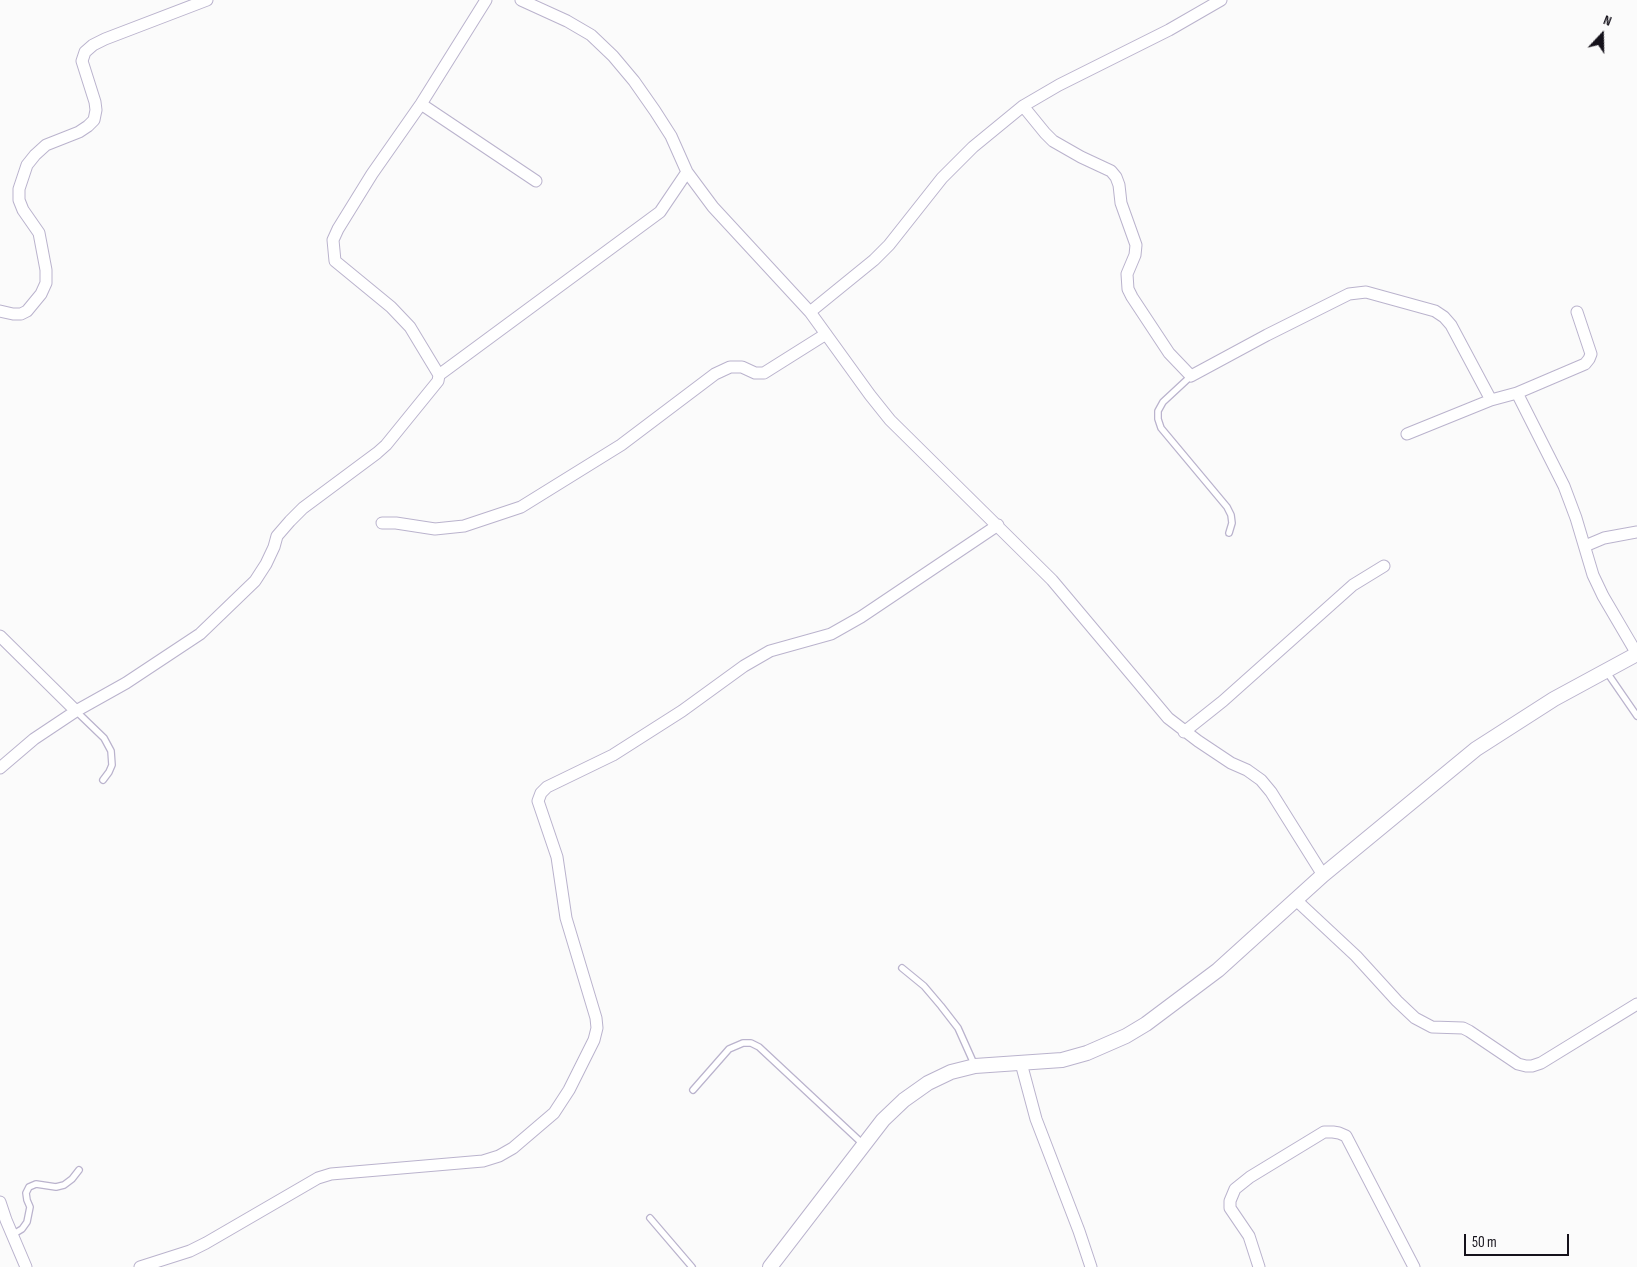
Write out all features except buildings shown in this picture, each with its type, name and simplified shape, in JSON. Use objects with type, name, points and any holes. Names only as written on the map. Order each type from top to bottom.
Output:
[{"type":"street","points":[[0,311],[13,314],[27,311],[42,294],[46,283],[46,270],[39,233],[22,210],[19,200],[19,189],[27,165],[35,155],[46,145],[79,132],[94,120],[95,102],[82,61],[85,52],[93,45],[105,39],[207,0]]},
{"type":"street","points":[[0,768],[34,739],[76,711],[126,683],[200,634],[255,581],[266,564],[277,536],[290,521],[303,508],[386,445],[438,381],[439,374],[410,327],[391,307],[335,261],[333,240],[372,174],[421,104],[486,0]]},
{"type":"street","points":[[521,0],[567,21],[591,35],[613,56],[634,81],[671,136],[687,172],[713,207],[810,312],[890,420],[1052,580],[1168,718],[1184,732],[1261,780],[1271,792],[1323,875]]},
{"type":"street","points":[[810,312],[884,250],[942,178],[973,147],[1023,106],[1059,85],[1176,26],[1222,0]]},
{"type":"street","points":[[421,104],[536,181]]},
{"type":"street","points":[[1023,106],[1053,141],[1111,171],[1116,177],[1121,203],[1136,245],[1135,255],[1127,274],[1128,289],[1169,353],[1191,376],[1349,294],[1366,292],[1435,311],[1444,317],[1451,325],[1491,400]]},
{"type":"street","points":[[439,374],[660,212],[687,172]]},
{"type":"street","points":[[1407,434],[1491,400],[1517,394],[1585,364],[1591,354],[1577,312]]},
{"type":"street","points":[[382,523],[435,528],[464,526],[520,507],[621,445],[716,374],[730,367],[742,367],[754,373],[764,373],[826,334]]},
{"type":"street","points":[[770,1267],[883,1120],[912,1094],[928,1083],[950,1072],[975,1066],[1062,1060],[1087,1054],[1126,1036],[1146,1024],[1218,970],[1323,875],[1476,749],[1554,699],[1637,654],[1593,575],[1564,486],[1517,394]]},
{"type":"street","points":[[140,1267],[190,1251],[206,1243],[318,1178],[331,1174],[483,1161],[499,1156],[513,1148],[554,1112],[573,1082],[594,1040],[597,1028],[596,1018],[566,918],[557,857],[538,801],[541,793],[547,788],[613,755],[682,711],[744,666],[770,651],[831,634],[862,617],[998,525]]},
{"type":"street","points":[[1585,546],[1604,538],[1637,532]]},
{"type":"street","points":[[1184,732],[1223,701],[1353,585],[1384,566]]},
{"type":"street","points":[[0,636],[76,711]]},
{"type":"street","points":[[1296,900],[1356,956],[1415,1018],[1432,1027],[1463,1028],[1518,1064],[1532,1066],[1541,1063],[1637,1004]]},
{"type":"street","points":[[1021,1063],[1036,1119],[1091,1267]]},
{"type":"street","points":[[1258,1267],[1249,1236],[1230,1208],[1230,1201],[1235,1188],[1324,1132],[1339,1132],[1346,1136],[1414,1267]]},
{"type":"street","points":[[0,1202],[26,1267]]},
{"type":"lane","points":[[1191,376],[1162,402],[1158,411],[1158,419],[1161,428],[1227,507],[1232,523],[1229,533]]},
{"type":"lane","points":[[1606,671],[1637,716]]},
{"type":"lane","points":[[76,711],[104,738],[111,750],[112,765],[103,780]]},
{"type":"lane","points":[[902,968],[924,986],[958,1028],[975,1066]]},
{"type":"lane","points":[[693,1090],[729,1049],[743,1042],[751,1043],[759,1047],[864,1145]]},
{"type":"lane","points":[[12,1235],[27,1222],[30,1207],[26,1193],[29,1187],[36,1184],[56,1187],[64,1185],[72,1180],[79,1170]]},
{"type":"lane","points":[[650,1218],[692,1267]]}]
